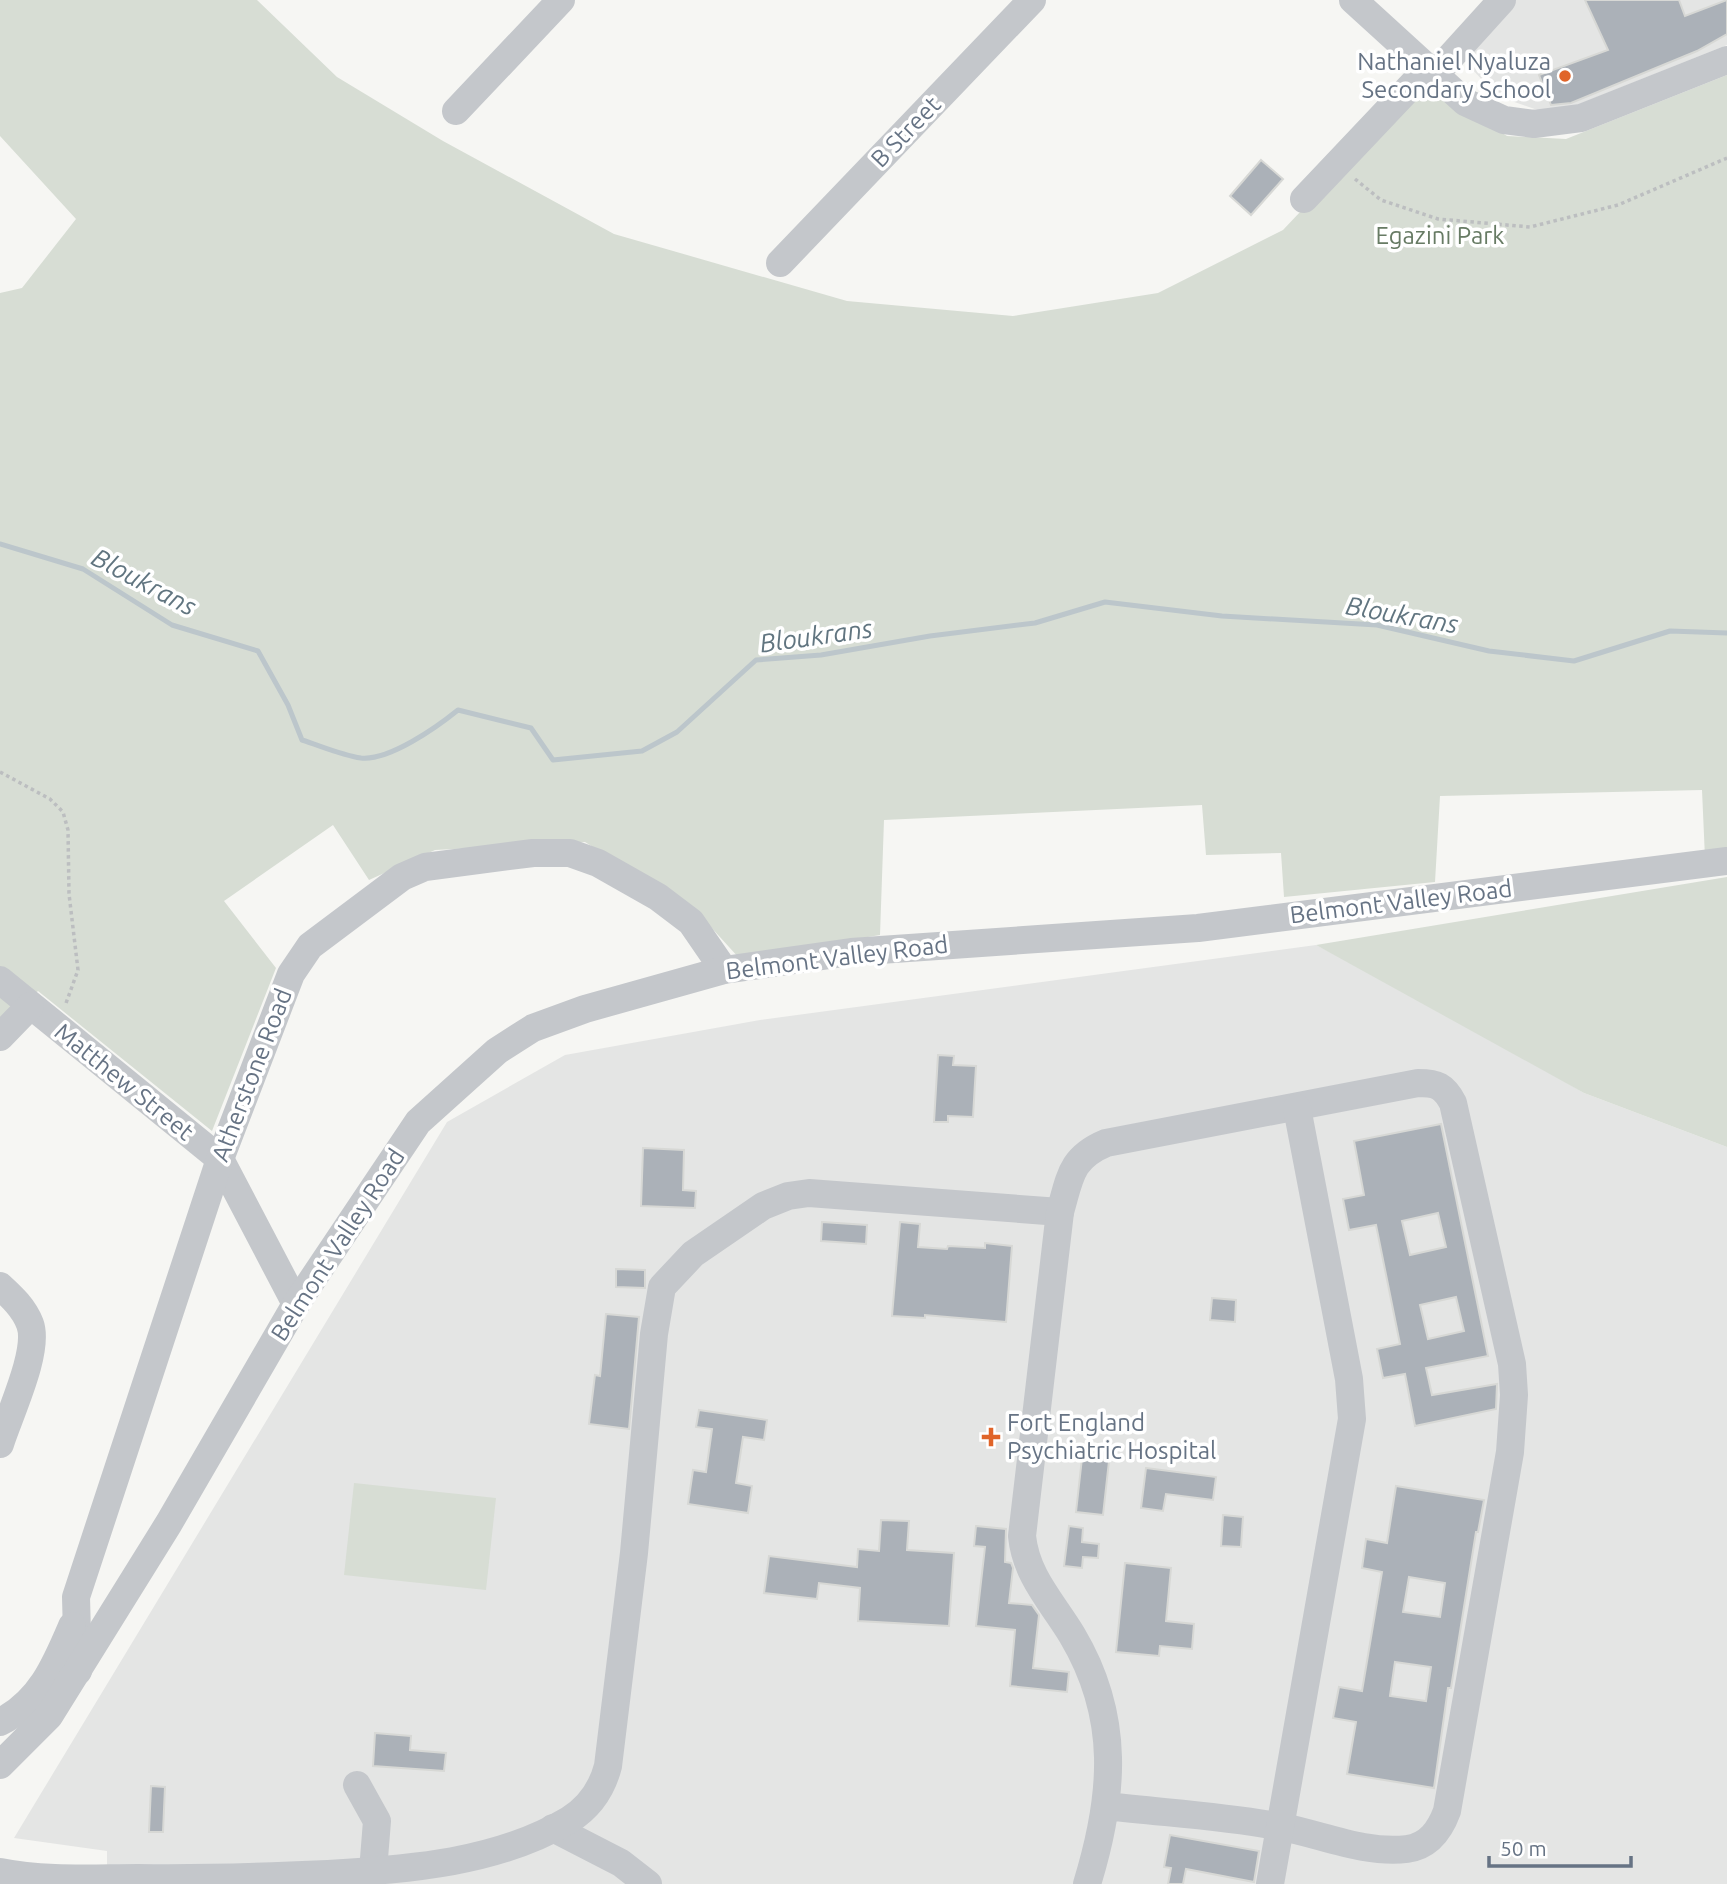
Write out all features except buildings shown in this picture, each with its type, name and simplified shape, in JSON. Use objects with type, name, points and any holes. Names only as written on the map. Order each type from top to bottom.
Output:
[{"type":"street","points":[[456,111],[561,0]]},
{"type":"street","name":"B Street","points":[[780,263],[1032,0]]},
{"type":"street","points":[[1353,0],[1465,102],[1504,120],[1534,124],[1581,118],[1727,60]]},
{"type":"street","points":[[1304,199],[1502,0]]},
{"type":"street","name":"Atherstone Road","points":[[78,1671],[76,1597],[220,1159],[291,974],[310,946],[402,877],[425,867],[533,853],[570,853],[598,863],[658,897],[691,922],[724,970]]},
{"type":"street","name":"Belmont Valley Road","points":[[0,1765],[49,1716],[296,1304],[418,1122],[497,1051],[533,1028],[585,1009],[724,970],[851,952],[1198,928],[1727,861]]},
{"type":"street","name":"Matthew Street","points":[[0,980],[220,1159],[296,1304]]},
{"type":"street","points":[[0,1037],[30,1006]]},
{"type":"street","points":[[1087,1884],[1107,1806],[1105,1715],[1100,1692],[1072,1636],[1030,1572],[1022,1536],[1060,1212],[1071,1172],[1090,1150],[1147,1134],[1297,1108],[1418,1083],[1436,1083],[1447,1090],[1453,1102],[1512,1364],[1514,1395],[1507,1466],[1447,1811],[1441,1828],[1430,1840],[1410,1849],[1387,1850],[1281,1826],[1107,1806]]},
{"type":"street","points":[[1270,1884],[1352,1419],[1349,1379],[1297,1108]]},
{"type":"street","points":[[0,1872],[107,1878],[230,1880],[373,1871],[443,1874],[553,1828],[588,1806],[599,1791],[608,1766],[634,1553],[653,1334],[662,1287],[676,1268],[762,1206],[788,1196],[809,1193],[1060,1212]]},
{"type":"street","points":[[0,1286],[23,1310],[31,1326],[32,1346],[0,1444]]},
{"type":"street","points":[[0,1722],[34,1699],[46,1682],[75,1618]]},
{"type":"street","points":[[357,1785],[377,1821],[373,1871]]},
{"type":"street","points":[[553,1828],[621,1863],[648,1884]]},
{"type":"path","points":[[1346,154],[1352,176],[1381,200],[1438,219],[1530,227],[1618,205],[1727,158]]},
{"type":"path","points":[[0,772],[50,799],[63,812],[68,830],[69,894],[78,970],[72,993],[55,1026]]},
{"type":"shaded area","name":"Nathaniel Nyaluza Secondary School","points":[[1510,0],[1727,0],[1727,45],[1552,115],[1497,96],[1460,56]]},
{"type":"shaded area","name":"Fort England Psychiatric Hospital","points":[[1316,945],[1435,1005],[1584,1093],[1727,1147],[1727,1884],[107,1884],[107,1851],[14,1838],[447,1122],[565,1055],[760,1020]]},
{"type":"green space","name":"Egazini Park","points":[[0,0],[257,0],[337,77],[443,141],[614,234],[847,301],[1013,316],[1158,293],[1283,230],[1423,82],[1507,136],[1566,139],[1727,75],[1727,855],[1705,858],[1702,790],[1440,796],[1435,882],[1284,897],[1281,853],[1206,855],[1202,805],[884,820],[880,935],[739,958],[699,914],[585,842],[435,850],[369,880],[333,825],[224,901],[276,968],[212,1131],[38,991],[0,1026],[0,293],[22,288],[76,219],[0,136]]},
{"type":"green space","points":[[1727,877],[1727,1147],[1584,1093],[1316,945]]},
{"type":"green space","points":[[354,1483],[496,1498],[486,1590],[344,1575]]},
{"type":"waterway","name":"Bloukrans","points":[[0,544],[83,569],[172,625],[258,651],[288,705],[302,740],[361,758],[398,749],[458,710],[531,728],[553,760],[642,751],[677,732],[756,660],[821,655],[930,636],[1035,623],[1105,602],[1222,616],[1377,625],[1489,651],[1574,661],[1670,631],[1727,633]]},
{"type":"place","name":"Nathaniel Nyaluza Secondary School","points":[[1565,76]]},
{"type":"place","name":"Fort England Psychiatric Hospital","points":[[991,1437]]}]
